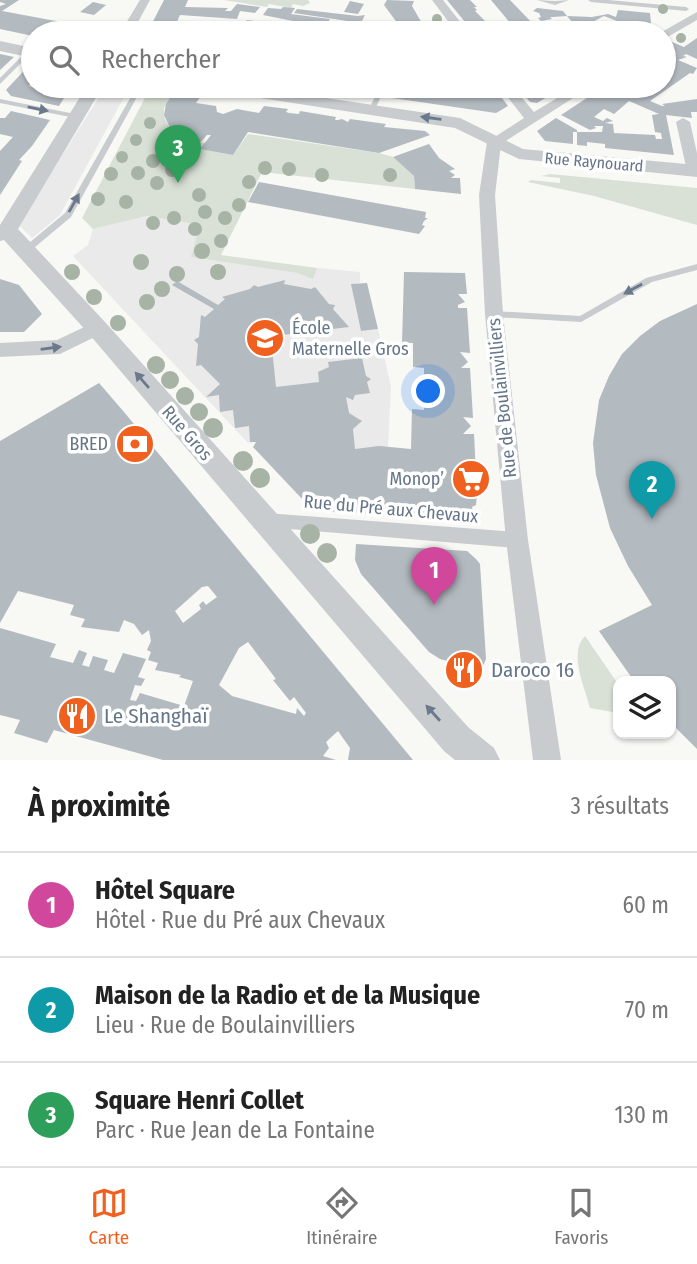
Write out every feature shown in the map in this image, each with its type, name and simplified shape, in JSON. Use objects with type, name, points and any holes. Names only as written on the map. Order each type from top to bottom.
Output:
[{"type":"street","points":[[133,21],[145,0]]},
{"type":"street","points":[[437,0],[454,21]]},
{"type":"street","points":[[676,24],[692,8]]},
{"type":"street","points":[[0,46],[21,51]]},
{"type":"street","name":"Rue Gros","points":[[87,98],[3,232],[26,250],[97,328],[261,520],[456,739],[482,760]]},
{"type":"street","name":"Rue Raynouard","points":[[299,98],[460,122],[519,154],[696,171]]},
{"type":"street","points":[[514,98],[531,119]]},
{"type":"street","points":[[494,142],[566,98]]},
{"type":"street","points":[[682,122],[696,171]]},
{"type":"street","name":"Rue de Boulainvilliers","points":[[494,142],[487,195],[494,314],[517,540],[547,760]]},
{"type":"street","points":[[0,351],[60,347],[97,328]]},
{"type":"street","name":"Rue du Pré aux Chevaux","points":[[261,520],[319,522],[517,540]]},
{"type":"lane","points":[[540,0],[555,3],[566,0]]},
{"type":"lane","points":[[591,0],[692,8]]},
{"type":"lane","points":[[0,82],[21,62]]},
{"type":"lane","points":[[26,250],[68,215],[133,98]]},
{"type":"lane","points":[[372,110],[378,98]]},
{"type":"lane","points":[[0,101],[75,116]]},
{"type":"lane","points":[[494,314],[581,319],[649,280],[697,267]]},
{"type":"shaded area","points":[[224,0],[308,0],[310,3],[303,6],[293,4],[291,8]]},
{"type":"shaded area","points":[[98,98],[123,98],[60,215],[32,238],[19,225]]},
{"type":"shaded area","points":[[145,98],[171,98],[164,108],[167,123],[177,133],[205,143],[201,149],[233,155],[248,134],[379,153],[393,157],[414,176],[415,189],[262,172],[221,255],[317,268],[313,279],[297,273],[191,257],[200,225],[147,216],[93,229],[82,218]]},
{"type":"shaded area","points":[[550,174],[697,188],[697,225],[594,196],[528,182],[560,183],[560,178],[541,176]]},
{"type":"shaded area","name":"École Maternelle Gros","points":[[147,216],[201,225],[192,257],[297,273],[312,278],[317,268],[360,272],[360,283],[352,284],[361,331],[378,329],[391,387],[388,447],[323,452],[321,434],[248,443],[73,256],[88,245],[93,229]]},
{"type":"shaded area","points":[[585,636],[613,677],[613,712],[590,708],[578,661],[580,643]]},
{"type":"building","points":[[19,0],[2,11],[56,21],[21,21],[21,33],[0,29],[0,6],[6,4],[0,2]]},
{"type":"building","points":[[164,0],[188,0],[185,7],[228,8],[225,11],[231,11],[237,4],[260,7],[255,13],[240,11],[237,19],[180,15],[177,21],[153,21]]},
{"type":"building","points":[[387,0],[414,1],[412,6],[421,21],[396,21],[384,5]]},
{"type":"building","points":[[447,0],[470,0],[477,7],[474,7],[477,10],[475,11],[485,21],[464,21]]},
{"type":"building","points":[[491,0],[510,0],[530,21],[509,21]]},
{"type":"building","points":[[350,1],[364,4],[358,14],[344,12]]},
{"type":"building","points":[[93,2],[106,5],[94,15],[80,12]]},
{"type":"building","points":[[268,8],[295,8],[291,14],[330,19],[293,21],[263,15]]},
{"type":"building","points":[[537,8],[563,11],[567,16],[550,17],[552,19],[541,21],[538,18],[541,17],[539,13],[533,11]]},
{"type":"building","points":[[297,9],[365,15],[362,21],[348,21],[294,13]]},
{"type":"building","points":[[618,10],[650,13],[651,21],[617,21],[604,16],[594,21],[571,21],[567,16],[592,17],[608,14],[616,17]]},
{"type":"building","points":[[697,38],[697,59],[686,54],[683,56],[687,57],[678,60],[697,68],[693,74],[690,73],[676,83],[676,44],[684,47]]},
{"type":"building","points":[[0,54],[14,57],[0,70]]},
{"type":"building","points":[[21,74],[21,98],[64,98],[59,106],[11,96],[6,90]]},
{"type":"building","points":[[170,98],[200,98],[196,103],[216,106],[217,112],[223,114],[237,109],[259,113],[264,106],[288,109],[286,112],[289,113],[299,114],[300,111],[336,117],[335,120],[348,122],[350,119],[386,124],[384,127],[425,131],[430,135],[379,153],[248,132],[233,155],[200,149],[211,135],[207,135],[201,142],[185,138],[170,128],[164,115]]},
{"type":"building","points":[[392,98],[502,98],[508,106],[496,113]]},
{"type":"building","points":[[527,98],[545,98],[537,103],[530,102]]},
{"type":"building","points":[[587,98],[654,98],[650,101],[662,106],[697,99],[697,112],[691,112],[692,118],[666,115],[674,155],[605,148],[605,144],[587,142],[587,146],[577,145],[577,132],[602,132],[603,126],[594,126],[596,128],[590,130],[561,115]],"holes":[[[629,101],[659,114],[652,115],[655,132],[661,133],[662,139],[656,139],[655,135],[614,133],[613,124],[605,123],[613,121],[594,117],[604,109],[614,114]]]},
{"type":"building","points":[[11,111],[50,120],[19,160],[22,161],[0,195],[0,151],[13,137],[0,134],[0,118],[5,118]]},
{"type":"building","points":[[556,118],[577,130],[573,132],[573,144],[545,141],[537,131]]},
{"type":"building","points":[[429,144],[439,158],[455,169],[449,171],[455,175],[451,178],[460,178],[461,194],[415,189],[414,176],[393,157]]},
{"type":"building","points":[[259,182],[426,212],[425,218],[428,218],[419,234],[248,202]]},
{"type":"building","points":[[404,272],[465,273],[467,294],[458,294],[465,302],[458,305],[458,308],[467,308],[470,353],[460,352],[468,362],[461,368],[470,368],[473,418],[463,417],[471,426],[463,434],[474,434],[477,494],[476,505],[472,507],[473,513],[469,517],[462,515],[457,519],[325,511],[326,506],[314,508],[310,500],[304,501],[253,447],[256,442],[250,442],[249,426],[235,428],[233,410],[220,412],[219,395],[206,397],[220,384],[201,365],[196,366],[198,344],[194,340],[199,337],[201,315],[205,317],[214,309],[172,285],[177,281],[218,305],[225,299],[222,297],[250,289],[254,285],[258,287],[285,280],[284,284],[311,289],[315,287],[329,304],[335,305],[333,309],[349,327],[274,336],[271,339],[276,387],[319,382],[318,372],[329,367],[328,362],[362,358],[366,376],[371,379],[367,382],[370,393],[355,395],[353,400],[346,397],[349,413],[362,421],[353,429],[355,449],[379,446],[411,449],[412,409],[424,410],[424,368],[413,367],[413,343],[402,343]]},
{"type":"building","points":[[0,279],[19,285],[42,314],[24,332],[0,332]]},
{"type":"building","points":[[367,283],[378,329],[361,331],[351,284]]},
{"type":"building","points":[[697,304],[697,749],[676,728],[676,676],[630,676],[599,631],[652,605],[628,566],[610,528],[596,475],[593,443],[599,400],[609,376],[622,354],[660,321]]},
{"type":"building","points":[[99,383],[413,760],[348,760],[350,748],[338,731],[326,742],[329,748],[323,756],[336,760],[163,760],[54,730],[47,743],[14,733],[20,720],[0,715],[0,628],[56,644],[50,657],[73,663],[79,650],[87,653],[82,665],[89,667],[93,656],[108,660],[104,670],[114,673],[123,653],[146,659],[138,677],[145,679],[141,686],[135,685],[130,700],[136,701],[140,693],[184,706],[193,681],[179,677],[181,675],[155,670],[158,663],[148,660],[151,652],[147,650],[151,641],[149,630],[142,635],[134,624],[124,620],[119,632],[81,627],[85,619],[70,615],[74,605],[18,591],[0,623],[0,441]],"holes":[[[208,586],[217,597],[206,605],[203,601],[199,605],[201,609],[183,623],[175,611],[202,587]],[[248,642],[290,701],[294,697],[306,713],[304,716],[297,708],[296,714],[232,696],[219,685],[239,648]]]},
{"type":"building","points":[[356,544],[467,551],[476,559],[480,564],[486,659],[483,666],[475,672],[464,671],[455,663],[440,659],[429,652],[361,574],[355,560]]},
{"type":"place","name":"Square Henri Collet","points":[[178,183]]},
{"type":"place","name":"École Maternelle Gros","points":[[265,338]]},
{"type":"place","name":"BRED","points":[[135,444]]},
{"type":"place","name":"Monop’","points":[[471,479]]},
{"type":"place","name":"Maison de la Radio et de la Musique","points":[[652,519]]},
{"type":"place","name":"Hôtel Square","points":[[434,605]]},
{"type":"place","name":"Daroco 16","points":[[464,670]]},
{"type":"place","name":"Le Shanghaï","points":[[77,716]]}]
